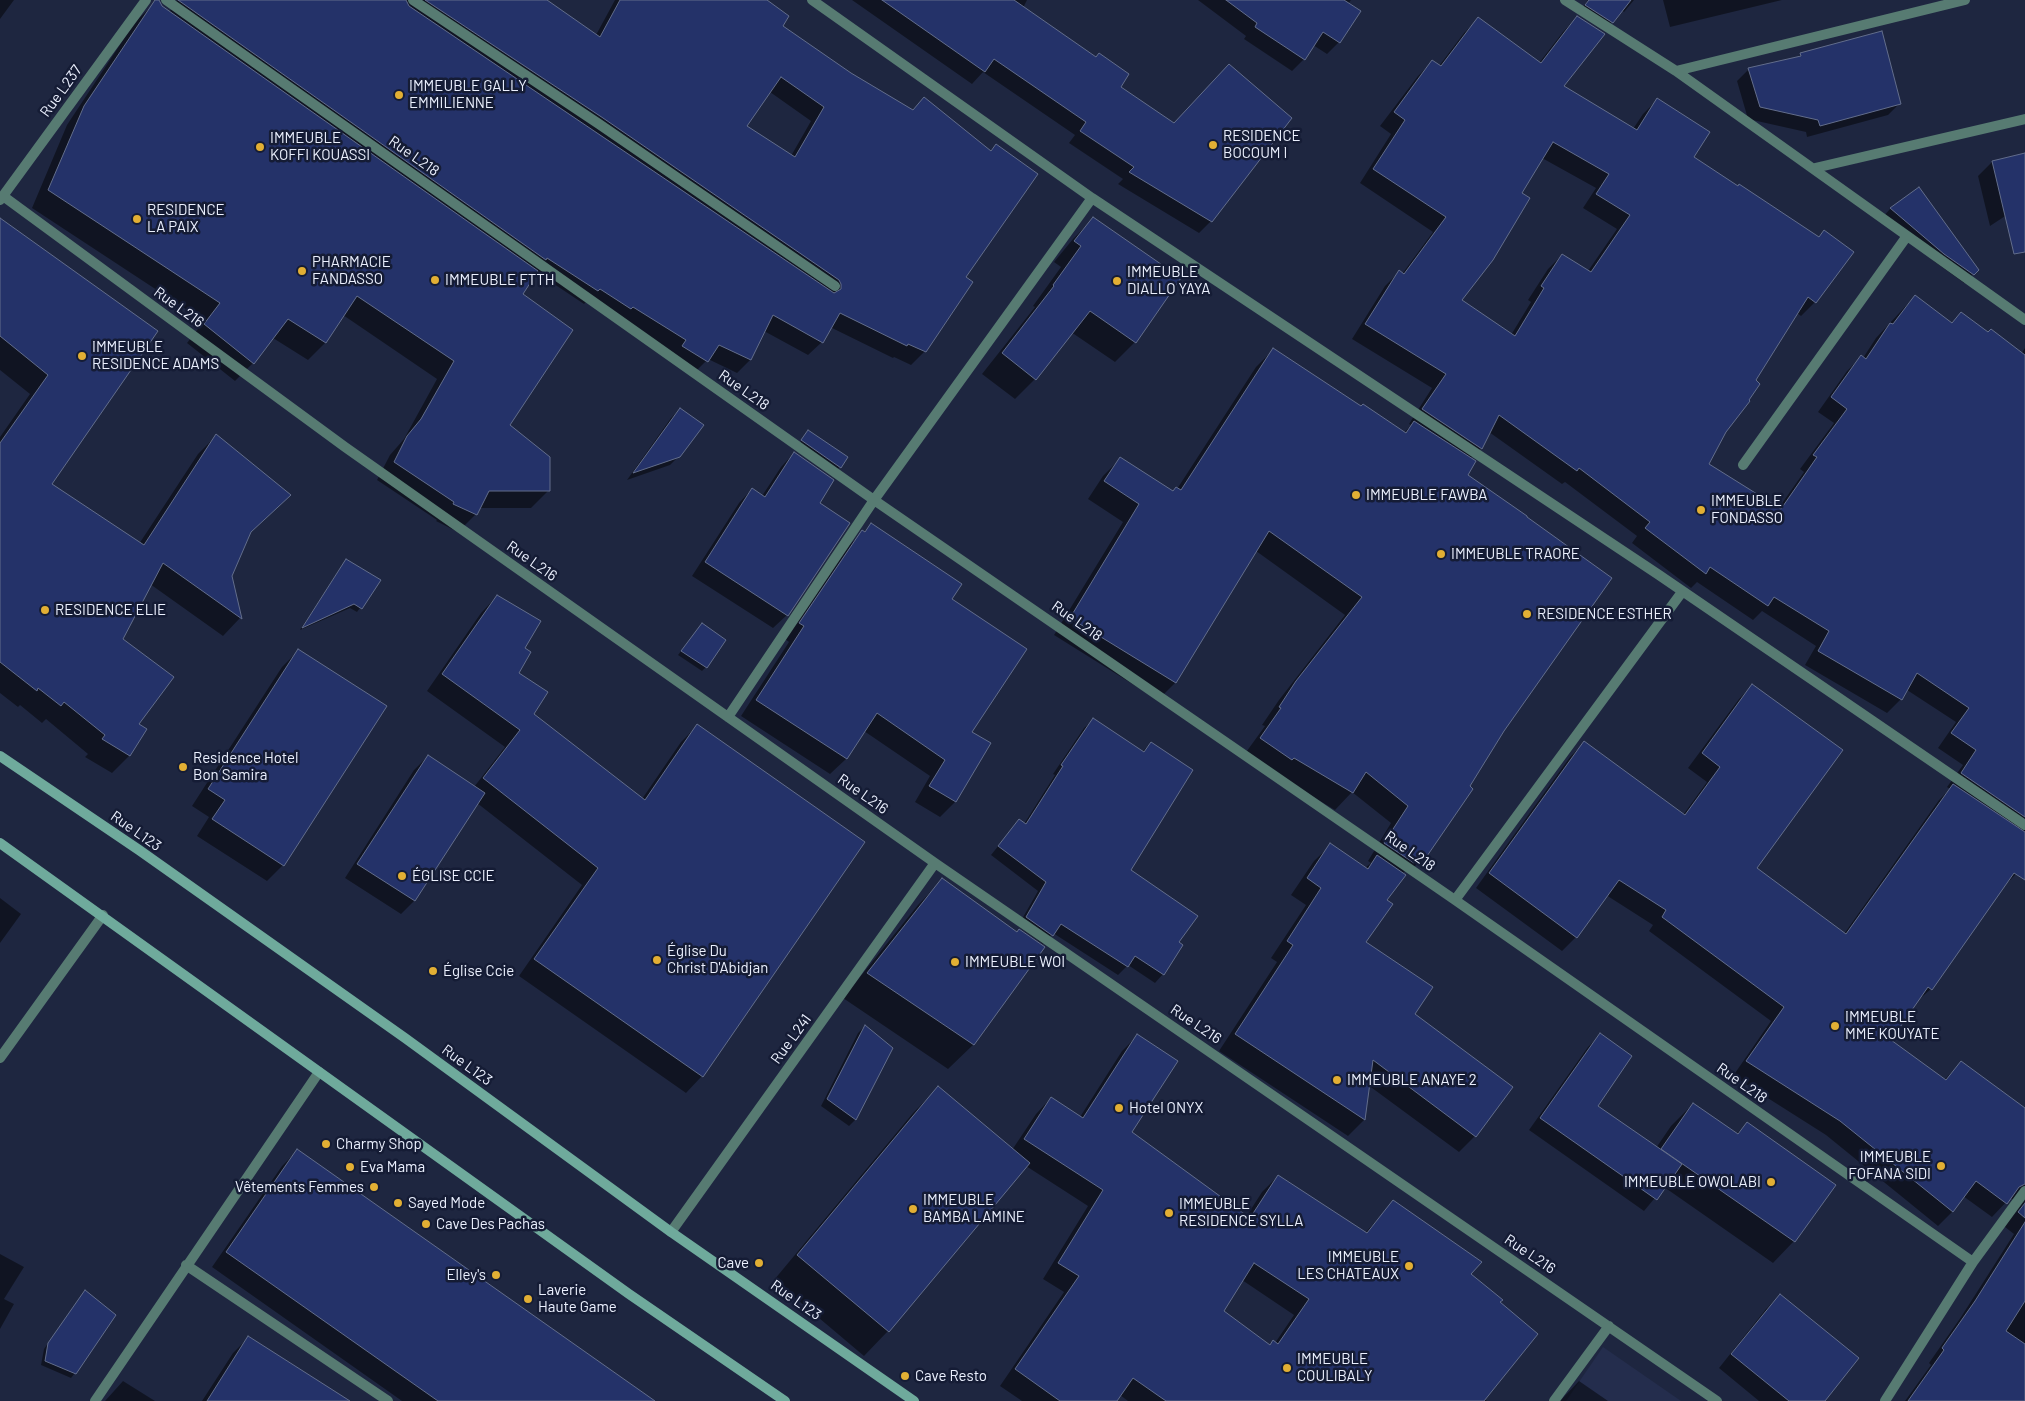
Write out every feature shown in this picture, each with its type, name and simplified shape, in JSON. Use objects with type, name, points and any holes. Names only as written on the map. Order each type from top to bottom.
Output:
[{"type":"main road","name":"Rue L123","points":[[0,756],[139,850],[405,1038],[671,1232],[914,1401]]},
{"type":"main road","points":[[0,843],[103,915],[629,1294],[785,1401]]},
{"type":"street","name":"Rue L237","points":[[2,198],[146,0]]},
{"type":"street","name":"Rue L218","points":[[166,0],[874,500],[1455,900],[1974,1262]]},
{"type":"street","points":[[413,0],[599,124],[835,286]]},
{"type":"street","points":[[812,0],[1092,198],[1682,592],[2025,824]]},
{"type":"street","points":[[1566,0],[1676,71],[1815,168],[2025,320]]},
{"type":"street","points":[[1676,71],[1965,0]]},
{"type":"street","points":[[1815,168],[2025,119]]},
{"type":"street","name":"Rue L216","points":[[2,198],[345,447],[935,863],[1717,1401]]},
{"type":"street","points":[[728,716],[874,500],[1092,198]]},
{"type":"street","points":[[1743,465],[1907,236]]},
{"type":"street","points":[[1455,900],[1682,592]]},
{"type":"street","name":"Rue L241","points":[[671,1232],[935,863]]},
{"type":"street","points":[[0,1058],[103,915]]},
{"type":"street","points":[[95,1401],[319,1072]]},
{"type":"street","points":[[1885,1401],[1974,1262],[2025,1191]]},
{"type":"street","points":[[186,1265],[388,1401]]},
{"type":"street","points":[[1554,1401],[1609,1326]]},
{"type":"shaded area","points":[[1603,1347],[1681,1401],[1566,1401]]},
{"type":"building","points":[[155,0],[159,0],[162,6],[538,271],[523,294],[573,330],[510,425],[550,457],[550,491],[489,491],[477,515],[453,504],[454,502],[394,462],[407,436],[421,419],[454,361],[357,296],[326,343],[288,319],[254,364],[204,324],[220,303],[48,190],[84,106]]},
{"type":"building","points":[[178,0],[406,0],[409,6],[834,293],[841,289],[839,280],[603,118],[425,0],[547,0],[600,37],[620,0],[767,0],[789,16],[783,26],[851,73],[913,110],[924,97],[991,151],[996,144],[1038,174],[966,277],[973,282],[926,352],[908,344],[907,346],[840,313],[823,343],[773,315],[751,360],[719,345],[708,362],[682,346],[686,340],[633,307],[631,309],[600,289],[598,291],[547,258],[546,260]],"holes":[[[781,77],[824,107],[795,157],[747,126]]]},
{"type":"building","points":[[882,0],[1014,0],[1096,57],[1099,53],[1129,74],[1121,87],[1174,123],[1229,64],[1292,118],[1212,222],[1129,172],[1134,167],[1080,131],[1086,122],[994,59],[985,72]]},
{"type":"building","points":[[1226,0],[1344,0],[1361,11],[1340,43],[1323,32],[1305,60],[1255,27],[1257,23]]},
{"type":"building","points":[[1589,0],[1631,0],[1613,23],[1585,5]]},
{"type":"building","points":[[1577,16],[1605,34],[1564,86],[1637,130],[1657,98],[1710,132],[1694,157],[1738,186],[1739,184],[1819,237],[1824,230],[1854,252],[1816,303],[1808,297],[1756,380],[1760,384],[1750,401],[1726,432],[1709,464],[1781,509],[1817,457],[1813,455],[1847,409],[1831,397],[1861,355],[1866,359],[1890,323],[1893,324],[1915,295],[1952,323],[1961,312],[1988,332],[1991,329],[2025,355],[2025,817],[1961,773],[1976,750],[1951,733],[1969,708],[1917,673],[1902,700],[1818,651],[1829,631],[1774,597],[1768,606],[1710,567],[1706,574],[1645,528],[1650,522],[1579,468],[1577,471],[1499,415],[1482,449],[1422,409],[1446,374],[1365,324],[1399,270],[1404,274],[1446,217],[1373,169],[1405,120],[1394,112],[1432,60],[1441,66],[1478,17],[1541,63]],"holes":[[[1553,142],[1609,174],[1596,194],[1630,215],[1591,272],[1562,254],[1541,286],[1544,288],[1515,336],[1462,300],[1493,260],[1530,198],[1522,193]]]},
{"type":"building","points":[[1882,31],[1901,104],[1820,126],[1818,120],[1760,107],[1748,68],[1801,56],[1800,53]]},
{"type":"building","points":[[2025,153],[2025,252],[2014,254],[1992,161]]},
{"type":"building","points":[[1919,187],[1979,270],[1974,275],[1944,254],[1890,208]]},
{"type":"building","name":"IMMEUBLE DIALLO YAYA","points":[[1093,217],[1181,278],[1136,343],[1090,311],[1036,380],[1002,353],[1054,286],[1081,246],[1074,241]]},
{"type":"building","points":[[0,218],[158,331],[52,484],[144,545],[216,434],[291,495],[251,532],[232,576],[242,619],[163,563],[123,639],[174,677],[139,724],[147,729],[130,756],[102,739],[105,735],[64,702],[61,706],[38,688],[37,691],[0,662],[0,443],[48,375],[0,336]]},
{"type":"building","points":[[1273,348],[1406,433],[1414,421],[1476,461],[1468,475],[1612,578],[1504,731],[1470,786],[1473,789],[1427,856],[1422,852],[1414,863],[1384,843],[1408,806],[1366,772],[1353,793],[1294,758],[1292,760],[1260,738],[1281,708],[1279,707],[1296,681],[1362,597],[1269,531],[1176,683],[1070,618],[1139,504],[1104,481],[1120,457],[1173,491],[1176,487],[1181,490]]},
{"type":"building","points":[[680,408],[704,425],[680,457],[633,473]]},
{"type":"building","points":[[808,430],[848,457],[841,468],[801,440]]},
{"type":"building","points":[[794,452],[834,480],[820,503],[850,523],[788,616],[705,562],[752,488],[765,497]]},
{"type":"building","points":[[871,523],[962,584],[952,599],[1027,649],[972,732],[991,743],[956,802],[929,786],[945,760],[877,713],[847,759],[756,700],[804,626],[799,623],[862,530],[865,532]]},
{"type":"building","points":[[346,559],[381,580],[362,609],[354,604],[302,628]]},
{"type":"building","points":[[497,595],[541,621],[525,648],[531,652],[519,673],[548,692],[534,714],[645,800],[697,724],[865,842],[703,1077],[534,959],[598,868],[483,778],[520,730],[442,674]]},
{"type":"building","points":[[702,623],[726,640],[707,668],[681,651]]},
{"type":"building","points":[[298,649],[387,706],[284,866],[212,819],[225,800],[208,789]]},
{"type":"building","points":[[1752,684],[1843,750],[1757,868],[1846,934],[1953,784],[2025,832],[2025,880],[2014,873],[1932,990],[1928,987],[1891,1040],[1946,1080],[1961,1061],[2025,1108],[2025,1184],[2019,1187],[2007,1204],[1976,1181],[1953,1212],[1840,1121],[1746,1061],[1784,1007],[1662,917],[1666,910],[1619,880],[1577,938],[1489,873],[1584,741],[1685,815],[1720,767],[1702,753]]},
{"type":"building","points":[[1093,718],[1144,752],[1151,742],[1193,770],[1131,870],[1198,916],[1179,942],[1183,945],[1164,975],[1135,956],[1128,967],[1061,924],[1053,936],[1026,917],[1046,882],[998,846],[1019,819],[1026,824],[1063,766],[1061,765]]},
{"type":"building","points":[[428,755],[485,793],[415,901],[357,864]]},
{"type":"building","points":[[1330,843],[1368,869],[1377,855],[1406,875],[1387,900],[1393,904],[1366,942],[1433,987],[1415,1014],[1513,1087],[1476,1137],[1373,1060],[1365,1120],[1235,1034],[1293,945],[1287,941],[1321,888],[1307,878]]},
{"type":"building","name":"IMMEUBLE WOI","points":[[942,878],[1017,932],[1019,929],[1045,947],[974,1045],[867,973]]},
{"type":"building","points":[[865,1025],[893,1048],[856,1120],[827,1099]]},
{"type":"building","points":[[1600,1033],[1632,1056],[1598,1106],[1682,1164],[1657,1200],[1540,1118]]},
{"type":"building","points":[[1137,1034],[1178,1061],[1132,1132],[1250,1218],[1278,1175],[1367,1233],[1393,1200],[1482,1262],[1471,1274],[1503,1300],[1500,1302],[1538,1334],[1484,1401],[1166,1401],[1133,1378],[1117,1401],[1060,1401],[1015,1369],[1079,1276],[1058,1263],[1103,1190],[1024,1139],[1051,1097],[1083,1118]],"holes":[[[1254,1263],[1309,1299],[1278,1344],[1273,1340],[1270,1345],[1224,1311]]]},
{"type":"building","name":"IMMEUBLE BAMBA LAMINE","points":[[938,1086],[1030,1163],[889,1332],[797,1255]]},
{"type":"building","name":"IMMEUBLE OWOLABI","points":[[1693,1103],[1738,1134],[1747,1122],[1836,1185],[1795,1242],[1661,1149]]},
{"type":"building","points":[[297,1149],[655,1401],[438,1401],[226,1252]]},
{"type":"building","points":[[2025,1203],[2025,1218],[2018,1212]]},
{"type":"building","points":[[2025,1222],[2025,1301],[2006,1331],[2025,1344],[2025,1401],[1908,1401],[1944,1350],[1942,1348],[1975,1301]]},
{"type":"building","points":[[85,1290],[116,1315],[76,1374],[45,1361],[48,1343]]},
{"type":"building","points":[[1780,1294],[1859,1358],[1825,1401],[1789,1401],[1731,1354]]},
{"type":"building","points":[[248,1336],[350,1401],[207,1401]]},
{"type":"place","name":"IMMEUBLE GALLY EMMILIENNE","points":[[399,95]]},
{"type":"place","name":"RESIDENCE BOCOUM I","points":[[1213,145]]},
{"type":"place","name":"IMMEUBLE KOFFI KOUASSI","points":[[260,147]]},
{"type":"place","name":"RESIDENCE LA PAIX","points":[[137,219]]},
{"type":"place","name":"PHARMACIE FANDASSO","points":[[302,271]]},
{"type":"place","name":"IMMEUBLE FTTH","points":[[435,280]]},
{"type":"place","name":"IMMEUBLE DIALLO YAYA","points":[[1117,281]]},
{"type":"place","name":"IMMEUBLE RESIDENCE ADAMS","points":[[82,356]]},
{"type":"place","name":"IMMEUBLE FAWBA","points":[[1356,495]]},
{"type":"place","name":"IMMEUBLE FONDASSO","points":[[1701,510]]},
{"type":"place","name":"IMMEUBLE TRAORE","points":[[1441,554]]},
{"type":"place","name":"RESIDENCE ELIE","points":[[45,610]]},
{"type":"place","name":"RESIDENCE ESTHER","points":[[1527,614]]},
{"type":"place","name":"Residence Hotel Bon Samira","points":[[183,767]]},
{"type":"place","name":"ÉGLISE CCIE","points":[[402,876]]},
{"type":"place","name":"Église Du Christ D'Abidjan","points":[[657,960]]},
{"type":"place","name":"IMMEUBLE WOI","points":[[955,962]]},
{"type":"place","name":"Église Ccie","points":[[433,971]]},
{"type":"place","name":"IMMEUBLE MME KOUYATE","points":[[1835,1026]]},
{"type":"place","name":"IMMEUBLE ANAYE 2","points":[[1337,1080]]},
{"type":"place","name":"Hotel ONYX","points":[[1119,1108]]},
{"type":"place","name":"Charmy Shop","points":[[326,1144]]},
{"type":"place","name":"IMMEUBLE FOFANA SIDI","points":[[1941,1166]]},
{"type":"place","name":"Eva Mama","points":[[350,1167]]},
{"type":"place","name":"IMMEUBLE OWOLABI","points":[[1771,1182]]},
{"type":"place","name":"Vêtements Femmes","points":[[374,1187]]},
{"type":"place","name":"Sayed Mode","points":[[398,1203]]},
{"type":"place","name":"IMMEUBLE BAMBA LAMINE","points":[[913,1209]]},
{"type":"place","name":"IMMEUBLE RESIDENCE SYLLA","points":[[1169,1213]]},
{"type":"place","name":"Cave Des Pachas","points":[[426,1224]]},
{"type":"place","name":"Cave","points":[[759,1263]]},
{"type":"place","name":"IMMEUBLE LES CHATEAUX","points":[[1409,1266]]},
{"type":"place","name":"Elley's","points":[[496,1275]]},
{"type":"place","name":"Laverie Haute Game","points":[[528,1299]]},
{"type":"place","name":"IMMEUBLE COULIBALY","points":[[1287,1368]]},
{"type":"place","name":"Cave Resto","points":[[905,1376]]}]
